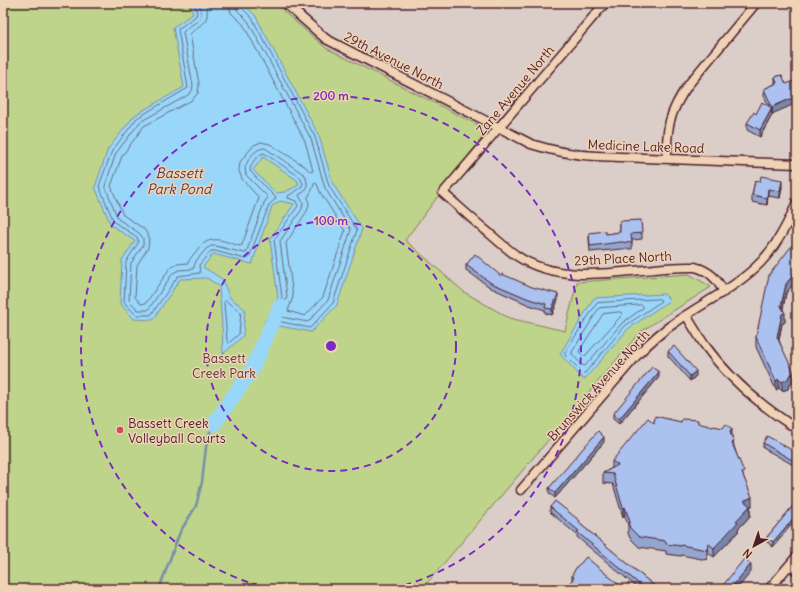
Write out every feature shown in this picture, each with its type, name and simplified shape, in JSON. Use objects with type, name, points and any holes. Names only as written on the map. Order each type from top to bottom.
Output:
[{"type":"street","name":"29th Avenue North","points":[[285,3],[326,39],[499,127]]},
{"type":"street","name":"Zane Avenue North","points":[[443,193],[605,3]]},
{"type":"street","points":[[666,158],[667,129],[671,113],[678,98],[756,3]]},
{"type":"street","name":"Medicine Lake Road","points":[[499,127],[532,144],[552,151],[574,155],[797,164]]},
{"type":"street","name":"29th Place North","points":[[443,193],[517,256],[533,265],[556,272],[586,274],[695,267],[712,275],[718,281],[724,292]]},
{"type":"street","name":"Brunswick Avenue North","points":[[521,490],[639,353],[656,336],[686,315],[724,292],[760,262],[776,244],[788,224],[797,202]]},
{"type":"street","points":[[686,315],[704,344],[725,370],[759,402],[775,415],[797,429]]},
{"type":"street","points":[[769,589],[797,556]]},
{"type":"street","points":[[790,565],[797,571]]},
{"type":"green space","name":"Bassett Creek Park","points":[[3,3],[274,3],[326,48],[488,130],[405,240],[464,292],[509,318],[565,331],[577,282],[689,274],[711,287],[640,332],[422,589],[3,589]]},
{"type":"water","name":"Bassett Park Pond","points":[[190,3],[242,3],[255,15],[319,136],[333,184],[362,229],[337,305],[311,332],[264,323],[278,297],[270,239],[294,204],[280,201],[272,206],[252,264],[213,254],[203,267],[222,279],[230,298],[245,309],[243,336],[223,354],[219,286],[207,278],[180,279],[153,320],[134,319],[120,303],[122,260],[135,241],[111,225],[95,187],[108,149],[135,115],[184,87],[173,27],[193,14]],"holes":[[[263,157],[297,180],[299,185],[285,192],[276,193],[253,170]]]},
{"type":"water","points":[[664,294],[670,300],[628,329],[584,380],[560,354],[594,298]]},
{"type":"building","points":[[782,75],[786,84],[797,80],[797,96],[772,107],[764,89],[777,83],[775,77]]},
{"type":"building","points":[[762,102],[772,108],[760,130],[747,123],[754,112],[756,114]]},
{"type":"building","points":[[761,176],[782,180],[780,191],[768,189],[767,198],[752,195],[755,181],[760,182]]},
{"type":"building","points":[[641,220],[642,233],[631,234],[632,243],[621,242],[590,246],[589,233],[605,231],[606,234],[620,232],[620,221]]},
{"type":"building","points":[[797,239],[797,270],[786,284],[781,306],[785,313],[782,314],[777,337],[794,373],[782,382],[779,379],[776,381],[756,337],[769,275]]},
{"type":"building","points":[[475,254],[501,276],[502,274],[532,287],[558,294],[552,309],[545,308],[546,304],[529,299],[491,283],[466,265]]},
{"type":"building","points":[[674,346],[696,371],[690,376],[668,351]]},
{"type":"building","points":[[652,367],[659,372],[619,419],[613,414]]},
{"type":"building","points":[[655,416],[681,422],[682,419],[698,420],[698,423],[713,427],[723,428],[726,424],[732,429],[730,432],[734,442],[732,443],[752,497],[744,501],[750,506],[736,521],[738,522],[714,548],[708,543],[707,550],[666,544],[666,541],[639,537],[630,528],[628,523],[630,522],[625,507],[623,508],[613,474],[603,473],[618,465],[612,461],[648,418],[654,423]]},
{"type":"building","points":[[598,431],[604,437],[555,493],[549,488]]},
{"type":"building","points":[[767,436],[797,453],[797,463],[763,443]]},
{"type":"building","points":[[555,501],[658,589],[645,589],[577,532],[579,531],[550,507]]},
{"type":"building","points":[[797,501],[797,514],[773,542],[767,537]]},
{"type":"building","points":[[586,557],[624,589],[571,589],[568,586],[574,577],[572,575],[577,566]]},
{"type":"building","points":[[744,559],[751,564],[730,589],[720,589]]},
{"type":"waterway","points":[[214,424],[251,371],[280,306]]},
{"type":"waterway","points":[[159,589],[180,532],[196,506],[202,482],[206,447],[214,424]]},
{"type":"place","name":"Bassett Creek Volleyball Courts","points":[[120,430]]}]
